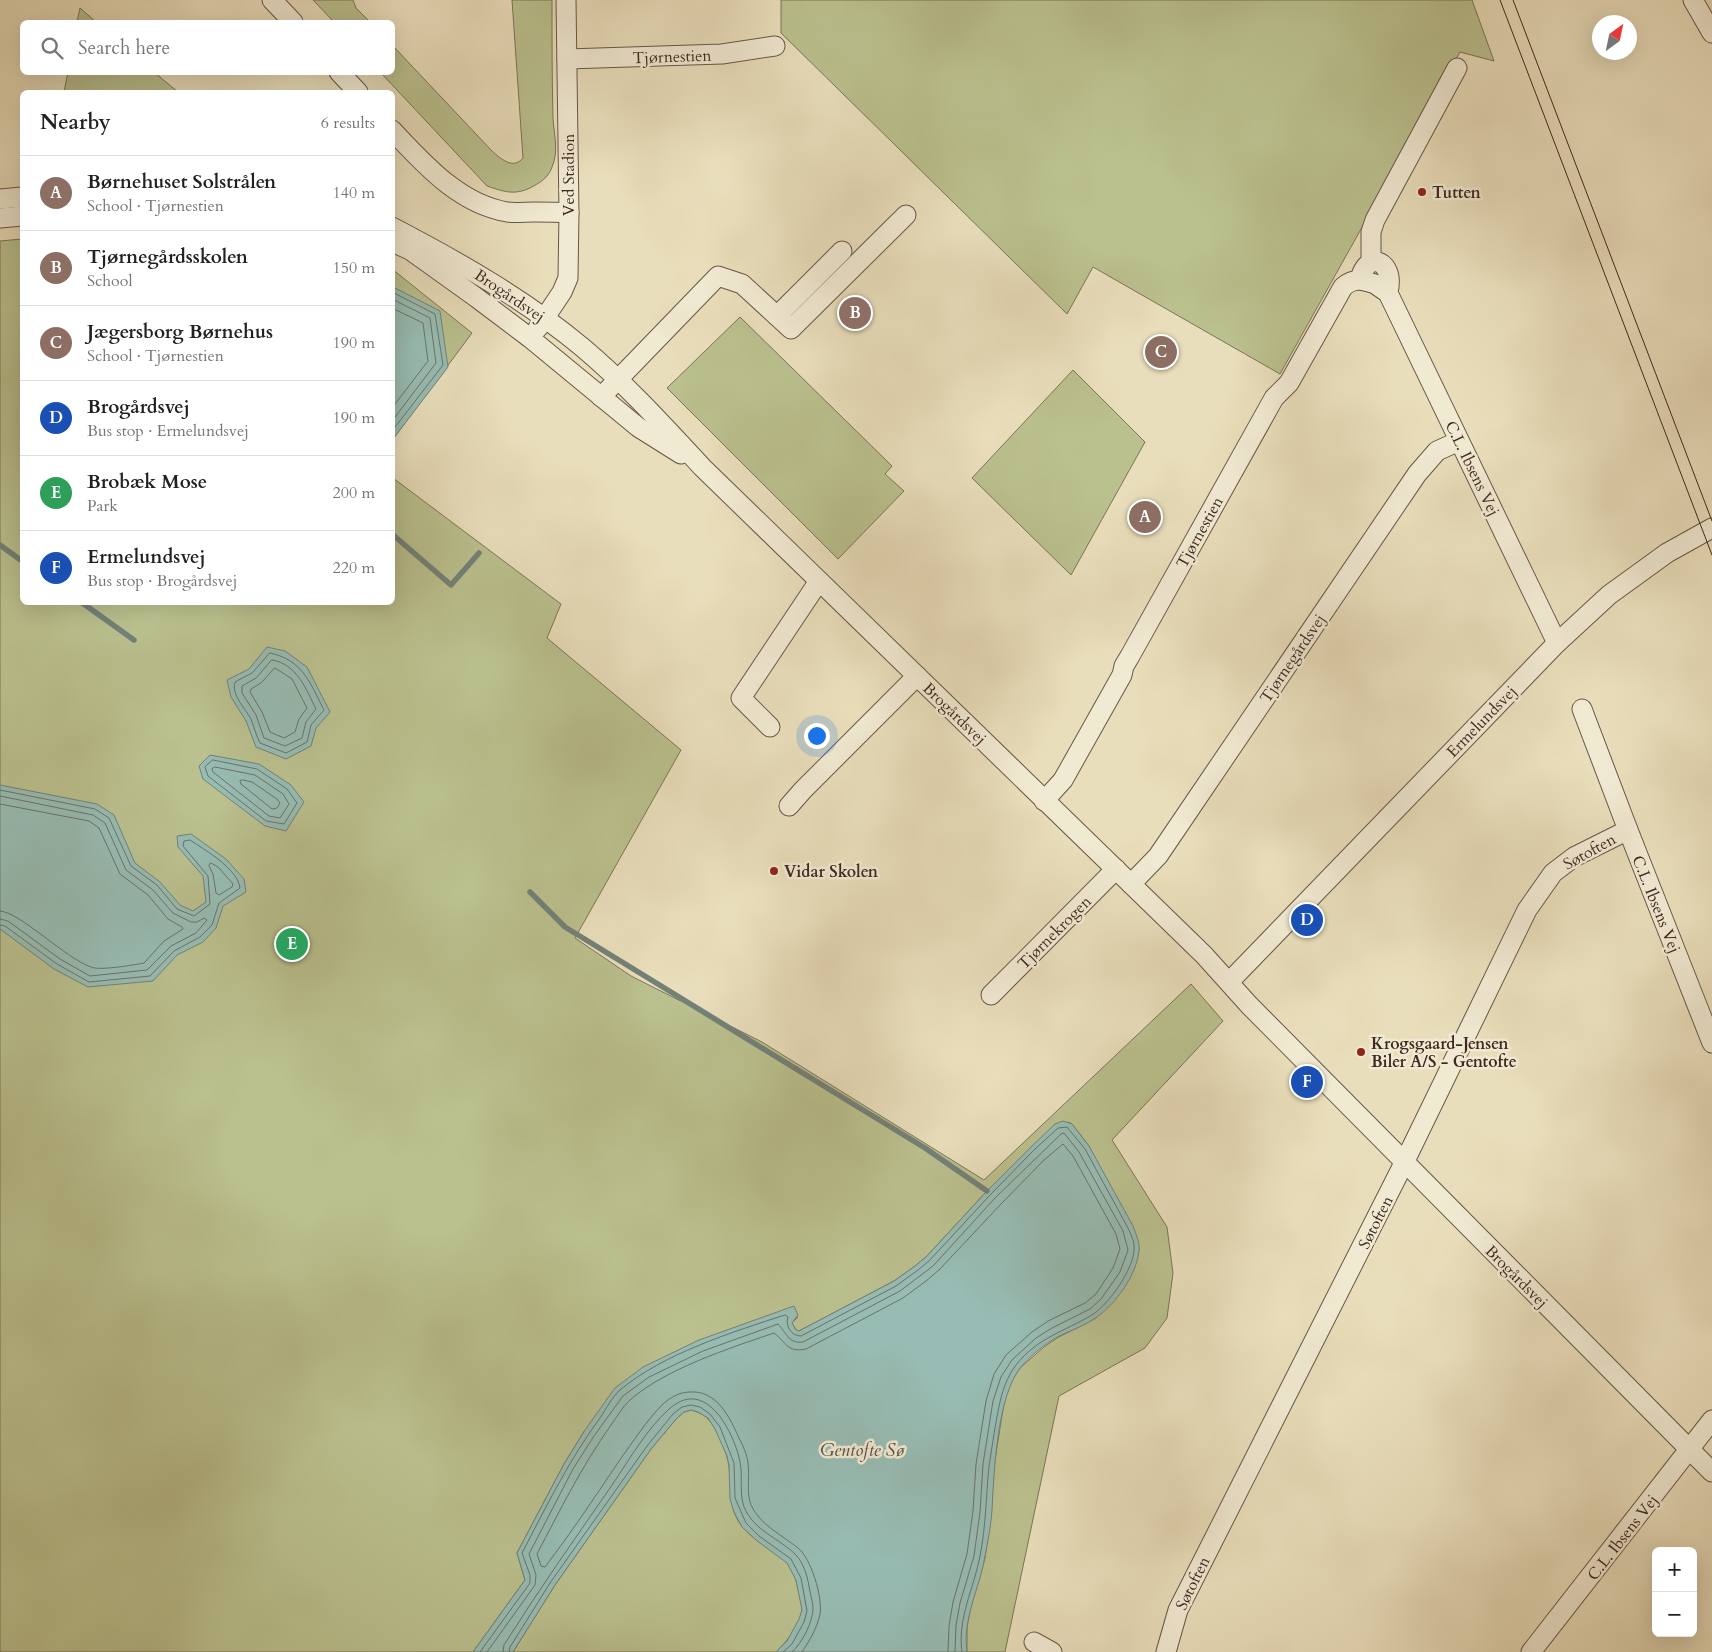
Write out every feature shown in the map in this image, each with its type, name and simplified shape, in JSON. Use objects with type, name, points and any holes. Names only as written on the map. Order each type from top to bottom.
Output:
[{"type":"street","name":"Ved Stadion","points":[[530,338],[562,292],[568,278],[566,0]]},
{"type":"street","points":[[1693,0],[1712,33]]},
{"type":"street","points":[[280,3],[292,20]]},
{"type":"street","name":"Tjørnestien","points":[[567,59],[722,54],[775,46]]},
{"type":"street","points":[[1389,285],[1365,281],[1362,273],[1365,266],[1371,262],[1371,232],[1375,220],[1457,68]]},
{"type":"street","points":[[342,75],[356,90]]},
{"type":"street","points":[[395,133],[432,171],[456,190],[478,203],[508,212],[569,213]]},
{"type":"street","points":[[0,199],[20,197]]},
{"type":"street","points":[[601,397],[718,276],[742,284],[790,329],[906,215]]},
{"type":"street","points":[[0,218],[20,216]]},
{"type":"street","name":"Brogårdsvej","points":[[395,228],[505,290],[545,318],[582,348],[652,412],[703,468],[1204,955],[1404,1163],[1712,1472]]},
{"type":"street","name":"Brogårdsvej","points":[[395,243],[410,250],[530,338],[638,427],[703,468]]},
{"type":"street","points":[[777,316],[842,251]]},
{"type":"street","name":"C.L. Ibsens Vej","points":[[1371,262],[1378,262],[1385,267],[1389,285],[1459,440],[1557,643]]},
{"type":"street","name":"Tjørnestien","points":[[1044,801],[1063,780],[1122,676],[1124,666],[1274,398],[1289,383],[1337,295],[1349,282],[1358,279],[1365,281]]},
{"type":"street","name":"Tjørnegårdsvej","points":[[1131,884],[1158,856],[1417,474],[1437,451],[1459,440]]},
{"type":"street","name":"Ermelundsvej","points":[[1229,982],[1557,643],[1609,595],[1667,553],[1712,528]]},
{"type":"street","points":[[770,727],[741,698],[819,581]]},
{"type":"street","points":[[789,806],[918,676]]},
{"type":"street","name":"C.L. Ibsens Vej","points":[[1582,709],[1712,1043]]},
{"type":"street","name":"Søtoften","points":[[1166,1652],[1178,1610],[1404,1163],[1527,910],[1553,873],[1574,856],[1628,830]]},
{"type":"street","name":"Tjørnekrogen","points":[[991,995],[1116,869]]},
{"type":"street","name":"C.L. Ibsens Vej","points":[[1531,1652],[1712,1420]]},
{"type":"street","points":[[1034,1642],[1052,1652]]},
{"type":"green space","points":[[313,0],[353,0],[356,8],[368,20],[332,20]]},
{"type":"green space","points":[[512,0],[552,0],[553,119],[556,149],[554,161],[551,170],[544,179],[530,188],[518,192],[487,186],[383,75],[395,75],[395,48],[492,151],[511,163],[515,163],[523,158]]},
{"type":"green space","points":[[781,0],[1472,0],[1494,61],[1460,52],[1280,374],[1093,267],[1067,314],[781,33]]},
{"type":"green space","points":[[80,8],[94,20],[77,20]]},
{"type":"green space","points":[[67,75],[157,75],[176,90],[64,90]]},
{"type":"green space","points":[[20,239],[20,605],[395,605],[395,480],[561,604],[547,638],[681,750],[575,938],[631,976],[762,1042],[984,1180],[1191,984],[1223,1021],[1112,1140],[1167,1227],[1173,1273],[1167,1318],[1145,1348],[1059,1396],[1005,1652],[967,1652],[967,1627],[971,1605],[985,1558],[991,1513],[994,1466],[1004,1403],[1011,1382],[1020,1368],[1044,1347],[1057,1338],[1096,1318],[1130,1277],[1139,1250],[1089,1146],[1072,1124],[1068,1122],[987,1191],[926,1257],[894,1281],[799,1331],[796,1330],[792,1323],[798,1317],[585,1430],[564,1464],[517,1553],[525,1580],[473,1652],[0,1652],[0,241]]},
{"type":"green space","points":[[395,271],[472,333],[395,436]]},
{"type":"green space","points":[[740,317],[892,466],[885,474],[904,491],[838,559],[667,388]]},
{"type":"green space","points":[[1073,370],[1145,442],[1071,575],[972,478]]},
{"type":"green space","points":[[691,1410],[706,1417],[722,1442],[730,1472],[734,1512],[739,1521],[751,1536],[788,1564],[796,1579],[802,1607],[797,1626],[789,1637],[776,1652],[513,1652],[555,1585],[651,1449],[677,1418],[684,1412]]},
{"type":"water","points":[[395,288],[440,311],[448,367],[395,436]]},
{"type":"water","points":[[267,647],[285,651],[307,667],[330,712],[316,728],[311,746],[286,759],[256,747],[246,721],[231,697],[227,680],[249,669]]},
{"type":"water","points":[[210,755],[259,764],[291,785],[304,802],[286,831],[265,826],[203,779],[199,766]]},
{"type":"water","points":[[0,785],[97,804],[114,815],[135,863],[160,882],[180,905],[193,911],[206,902],[203,876],[178,847],[177,836],[191,834],[226,859],[244,879],[246,892],[223,906],[216,928],[203,942],[177,955],[153,981],[88,987],[54,969],[0,929]]},
{"type":"water","name":"Gentofte Sø","points":[[1063,1121],[1072,1124],[1089,1146],[1133,1226],[1139,1251],[1134,1270],[1118,1297],[1093,1320],[1059,1336],[1044,1346],[1021,1367],[1013,1380],[1007,1396],[998,1435],[990,1527],[983,1568],[969,1616],[966,1640],[967,1652],[776,1652],[787,1641],[802,1610],[796,1580],[787,1563],[742,1527],[730,1499],[727,1456],[708,1418],[691,1410],[684,1412],[677,1418],[651,1449],[555,1585],[513,1652],[473,1652],[525,1580],[517,1553],[564,1464],[585,1430],[615,1388],[643,1367],[699,1340],[794,1306],[798,1315],[792,1323],[796,1330],[799,1331],[894,1281],[926,1257],[1031,1147],[1055,1124]]},
{"type":"waterway","points":[[395,537],[451,585],[479,553]]},
{"type":"waterway","points":[[0,545],[20,560]]},
{"type":"waterway","points":[[85,605],[134,640]]},
{"type":"waterway","points":[[530,892],[565,927],[925,1148],[987,1191]]},
{"type":"tram line","points":[[1500,0],[1712,555]]},
{"type":"tram line","points":[[1513,0],[1712,521]]},
{"type":"place","name":"Tutten","points":[[1422,192]]},
{"type":"place","name":"Tjørnegårdsskolen","points":[[855,313]]},
{"type":"place","name":"Jægersborg Børnehus","points":[[1161,352]]},
{"type":"place","name":"Børnehuset Solstrålen","points":[[1145,517]]},
{"type":"place","name":"Vidar Skolen","points":[[774,871]]},
{"type":"place","name":"Brogårdsvej","points":[[1307,920]]},
{"type":"place","name":"Brobæk Mose","points":[[292,944]]},
{"type":"place","name":"Krogsgaard-Jensen Biler A/S - Gentofte","points":[[1361,1052]]},
{"type":"place","name":"Ermelundsvej","points":[[1307,1082]]}]
